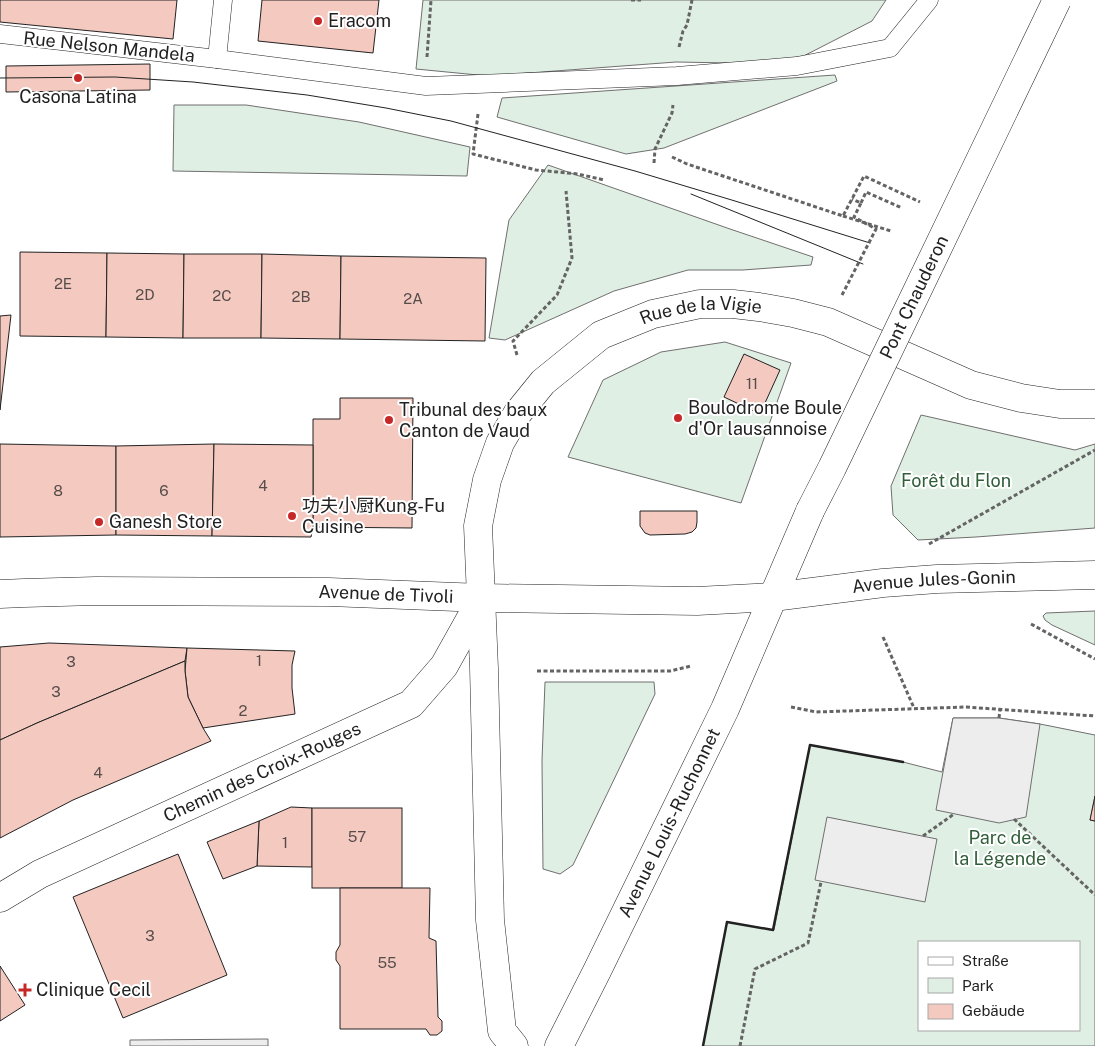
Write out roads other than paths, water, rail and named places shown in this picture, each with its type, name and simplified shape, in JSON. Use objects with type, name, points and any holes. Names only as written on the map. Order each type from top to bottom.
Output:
[{"type":"main road","name":"Pont Chauderon","points":[[774,597],[810,511],[1057,0]]},
{"type":"main road","name":"Rue de la Vigie","points":[[482,598],[478,526],[482,502],[487,480],[500,443],[517,414],[543,382],[601,335],[653,314],[700,304],[733,304],[793,313],[838,326],[971,385],[1020,398],[1060,404],[1095,404]]},
{"type":"main road","name":"Avenue Jules-Gonin","points":[[774,597],[883,583],[937,579],[1095,575]]},
{"type":"main road","name":"Avenue de Tivoli","points":[[0,594],[96,591],[329,592],[482,598],[697,601],[774,597]]},
{"type":"main road","name":"Avenue Louis-Ruchonnet","points":[[558,1046],[597,971],[722,715],[774,597]]},
{"type":"main road","name":"Chemin des Croix-Rouges","points":[[0,898],[40,874],[412,704],[444,666],[482,598]]},
{"type":"main road","points":[[482,598],[490,920],[502,1031],[514,1046]]},
{"type":"lane","points":[[217,59],[223,0]]},
{"type":"lane","name":"Rue Nelson Mandela","points":[[0,34],[426,86],[677,76],[796,66],[890,48],[929,0]]},
{"type":"tram line","points":[[0,78],[115,77],[193,82],[307,95],[386,108],[451,121],[635,171],[870,243]]},
{"type":"tram line","points":[[691,194],[863,264]]},
{"type":"place","name":"Eracom","points":[[318,21]]},
{"type":"place","name":"Casona Latina","points":[[78,78]]},
{"type":"place","name":"Boulodrome Boule d'Or lausannoise","points":[[678,418]]},
{"type":"place","name":"Tribunal des baux Canton de Vaud","points":[[389,420]]},
{"type":"place","name":"功夫小厨Kung-Fu Cuisine","points":[[292,516]]},
{"type":"place","name":"Ganesh Store","points":[[99,522]]},
{"type":"place","name":"Clinique Cecil","points":[[25,990]]},
{"type":"park label","name":"Forêt du Flon","points":[[956,481]]},
{"type":"park label","name":"Parc de la Légende","points":[[1000,848]]}]
